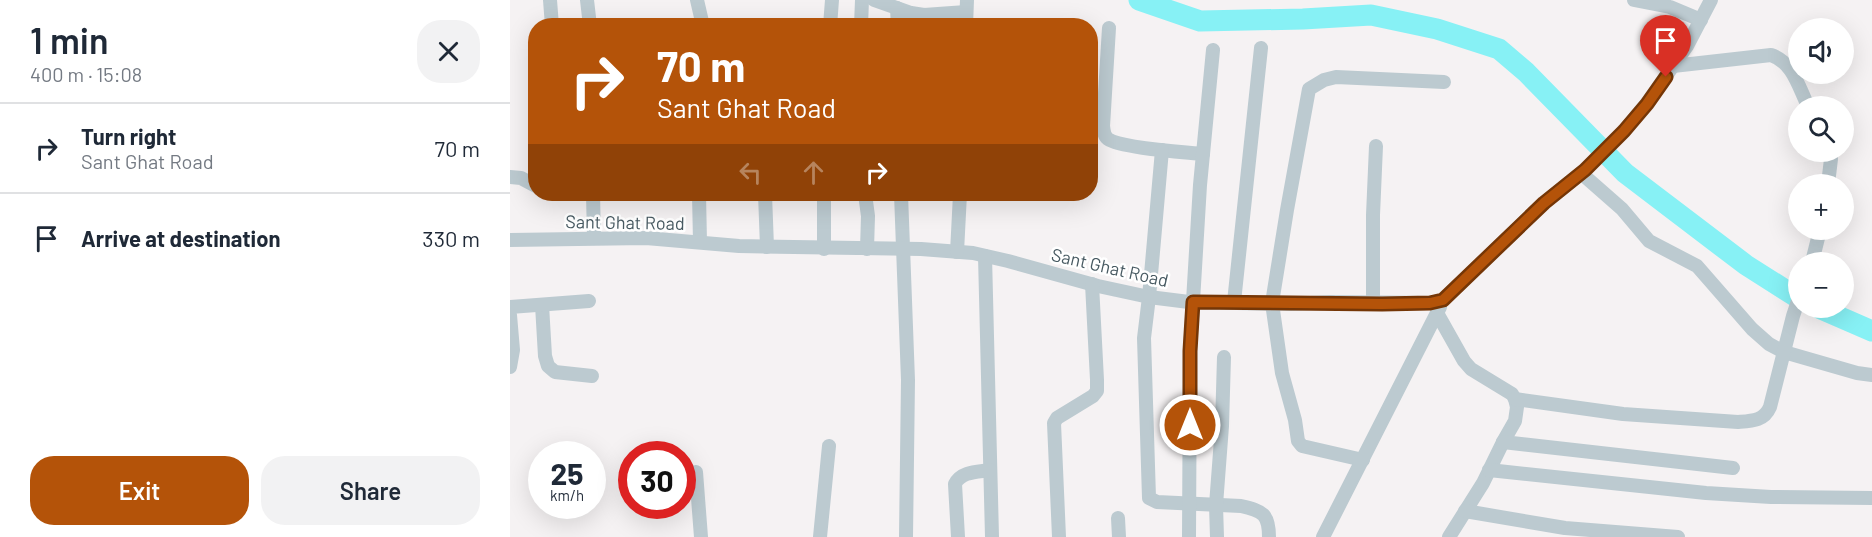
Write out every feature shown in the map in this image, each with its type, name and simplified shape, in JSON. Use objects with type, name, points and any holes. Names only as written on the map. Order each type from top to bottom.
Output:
[{"type":"street","points":[[550,0],[551,18]]},
{"type":"street","points":[[587,0],[589,18]]},
{"type":"street","points":[[698,0],[701,18]]},
{"type":"street","points":[[831,18],[832,0]]},
{"type":"street","points":[[861,18],[862,0]]},
{"type":"street","points":[[874,0],[924,15],[966,13]]},
{"type":"street","points":[[1634,0],[1661,4],[1701,20]]},
{"type":"street","points":[[1323,537],[1443,300],[1544,203],[1583,171],[1624,131],[1647,104],[1687,46],[1711,0]]},
{"type":"street","points":[[897,8],[897,18]]},
{"type":"street","points":[[1109,28],[1104,135],[1109,140],[1119,143],[1203,154]]},
{"type":"street","points":[[1234,302],[1261,48]]},
{"type":"street","points":[[1189,537],[1190,351],[1203,154],[1213,50]]},
{"type":"street","points":[[1673,66],[1771,55],[1778,57],[1790,68],[1803,96]]},
{"type":"street","points":[[1363,460],[1302,446],[1298,441],[1295,420],[1282,374],[1272,303],[1309,89],[1324,80],[1336,77],[1444,82]]},
{"type":"street","points":[[1373,304],[1376,146]]},
{"type":"street","points":[[1162,150],[1144,338],[1149,498],[1157,502],[1241,506],[1260,512],[1266,516],[1268,521],[1269,537]]},
{"type":"street","points":[[1583,171],[1622,209],[1649,241],[1697,266],[1768,344],[1784,352],[1857,373],[1872,375]]},
{"type":"street","points":[[510,177],[521,178],[528,182]]},
{"type":"street","points":[[593,201],[594,238]]},
{"type":"street","points":[[699,201],[700,242]]},
{"type":"street","points":[[765,201],[767,248]]},
{"type":"street","points":[[824,201],[824,249]]},
{"type":"street","points":[[866,201],[867,249]]},
{"type":"street","points":[[901,201],[908,380],[906,537]]},
{"type":"street","points":[[957,252],[960,201]]},
{"type":"street","name":"Sant Ghat Road","points":[[510,240],[646,238],[767,248],[902,249],[957,252],[1008,261],[1149,297],[1193,302],[1373,304],[1430,303],[1443,300]]},
{"type":"street","points":[[985,256],[992,537]]},
{"type":"street","points":[[1059,537],[1054,423],[1057,418],[1096,391],[1092,284]]},
{"type":"street","points":[[510,307],[589,301]]},
{"type":"street","points":[[542,305],[545,356],[548,366],[555,372],[592,376]]},
{"type":"street","points":[[1437,313],[1464,361],[1471,369],[1512,394],[1517,413],[1489,470],[1449,537]]},
{"type":"street","points":[[510,315],[513,350],[510,367]]},
{"type":"street","points":[[1515,399],[1623,414],[1753,422],[1767,414],[1770,407],[1792,318]]},
{"type":"street","points":[[1217,537],[1216,505],[1224,357]]},
{"type":"street","points":[[1503,442],[1733,468]]},
{"type":"street","points":[[820,537],[829,446]]},
{"type":"street","points":[[957,537],[955,484],[958,478],[964,475],[990,470]]},
{"type":"street","points":[[1489,470],[1771,497],[1872,498]]},
{"type":"street","points":[[696,472],[701,537]]},
{"type":"street","points":[[1465,512],[1565,528],[1678,537]]},
{"type":"street","points":[[1118,518],[1119,537]]},
{"type":"waterway","points":[[1139,0],[1200,21],[1371,15],[1437,29],[1499,49],[1526,72],[1625,173],[1746,265],[1788,292]]},
{"type":"waterway","points":[[1842,318],[1872,331]]},
{"type":"route","points":[[1190,425],[1190,351],[1193,302],[1382,304],[1430,303],[1443,300],[1544,203],[1585,170],[1624,131],[1666,77]]}]
